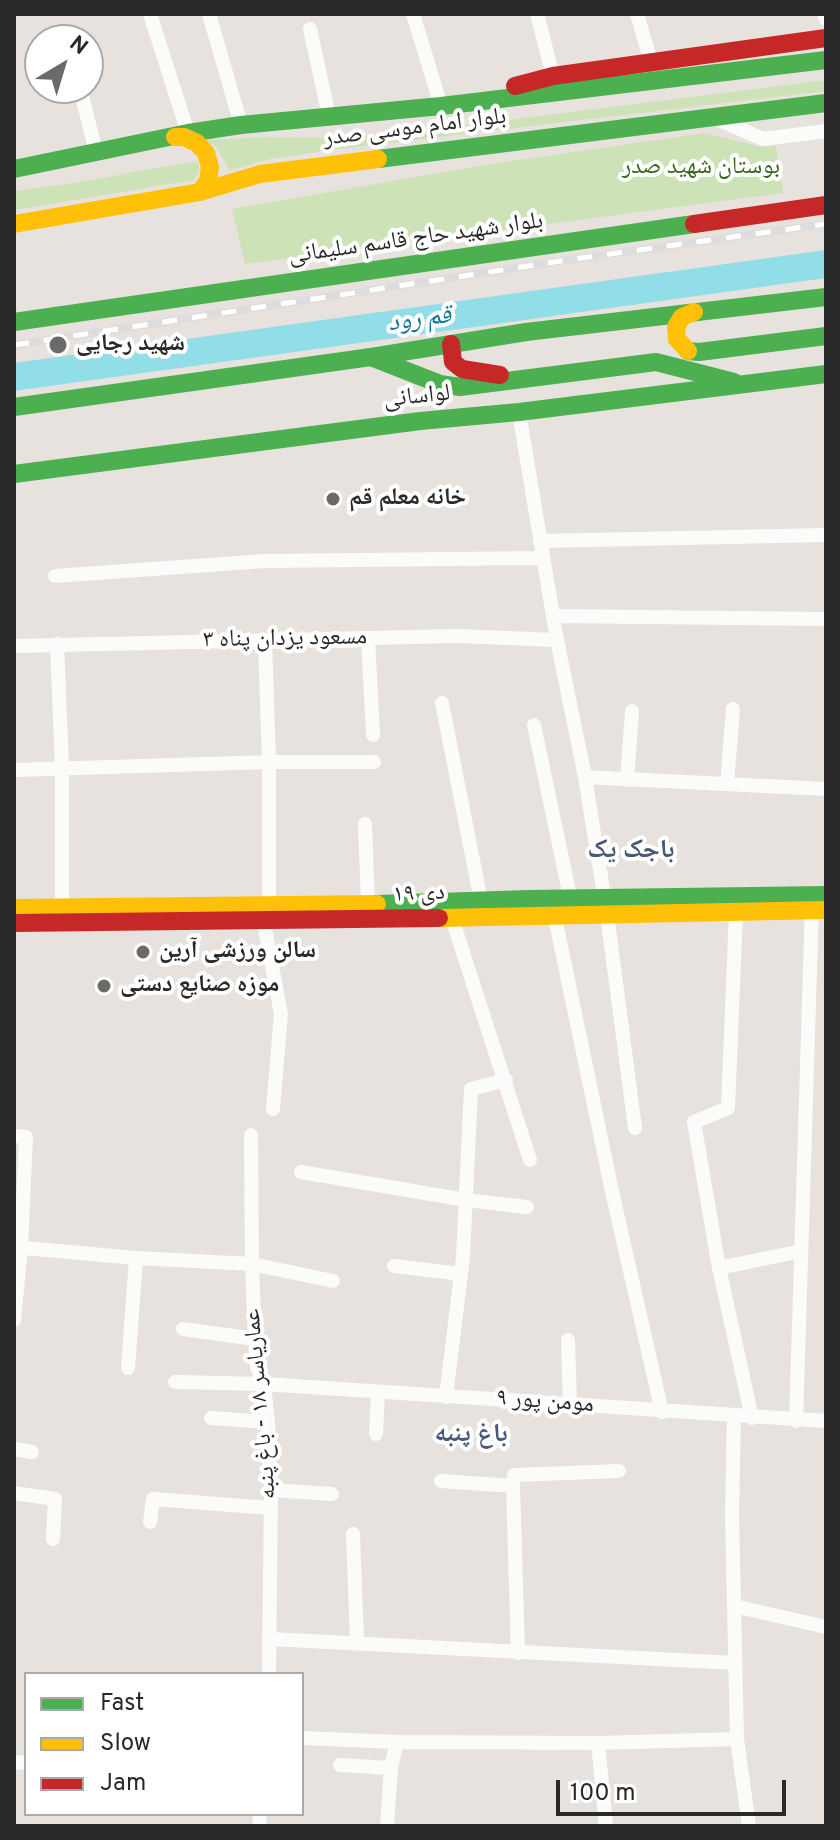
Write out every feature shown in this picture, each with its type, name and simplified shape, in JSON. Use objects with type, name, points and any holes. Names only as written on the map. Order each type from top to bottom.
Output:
[{"type":"main road","points":[[441,106],[553,76],[826,38]]},
{"type":"main road","name":"بلوار امام موسی صدر","points":[[14,169],[241,125],[441,106],[826,60]]},
{"type":"main road","name":"بلوار امام موسی صدر","points":[[14,224],[200,192],[260,174],[826,103]]},
{"type":"main road","points":[[179,135],[197,143],[206,153],[210,167],[208,181],[200,192]]},
{"type":"main road","name":"بلوار شهید حاج قاسم سلیمانی","points":[[14,322],[826,205]]},
{"type":"main road","points":[[14,407],[526,332],[826,297]]},
{"type":"main road","points":[[694,312],[682,317],[676,327],[679,344],[688,351],[826,336]]},
{"type":"main road","points":[[451,344],[453,362],[462,369],[519,378]]},
{"type":"main road","points":[[371,357],[440,384],[460,387],[656,362],[745,385]]},
{"type":"main road","name":"لواسانی","points":[[14,474],[420,421],[519,412],[826,374]]},
{"type":"main road","name":"۱۹ دی","points":[[606,906],[736,912],[819,903]]},
{"type":"main road","name":"۱۹ دی","points":[[14,923],[368,904],[483,909],[819,903]]},
{"type":"main road","name":"۱۹ دی","points":[[14,908],[265,910],[410,920],[449,909]]},
{"type":"street","points":[[150,14],[179,135]]},
{"type":"street","points":[[209,14],[241,125]]},
{"type":"street","points":[[413,14],[441,106]]},
{"type":"street","points":[[537,14],[553,76]]},
{"type":"street","points":[[637,14],[651,62]]},
{"type":"street","points":[[310,29],[329,116]]},
{"type":"street","points":[[84,104],[96,152]]},
{"type":"street","points":[[711,117],[763,139],[826,131]]},
{"type":"street","points":[[519,412],[606,906],[635,1128]]},
{"type":"street","points":[[540,541],[826,535]]},
{"type":"street","points":[[55,576],[265,561],[543,558]]},
{"type":"street","points":[[553,616],[826,619]]},
{"type":"street","name":"۳ مسعود یزدان پناه","points":[[14,646],[458,636],[557,640]]},
{"type":"street","points":[[368,638],[373,735]]},
{"type":"street","points":[[265,641],[269,762],[265,910],[281,1014],[273,1109]]},
{"type":"street","points":[[57,644],[62,768],[62,907]]},
{"type":"street","points":[[442,703],[483,909]]},
{"type":"street","points":[[727,784],[733,709]]},
{"type":"street","points":[[627,780],[632,711]]},
{"type":"street","points":[[534,725],[563,907],[662,1412]]},
{"type":"street","points":[[14,770],[374,762]]},
{"type":"street","points":[[585,777],[826,789]]},
{"type":"street","points":[[365,824],[368,904]]},
{"type":"street","points":[[796,1421],[801,1251],[819,903]]},
{"type":"street","points":[[449,909],[530,1160]]},
{"type":"street","points":[[736,912],[728,1108],[694,1122],[719,1268],[752,1418]]},
{"type":"street","points":[[446,1397],[461,1274],[471,1089],[506,1080]]},
{"type":"street","name":"عماریاسر ۱۸ - باغ پنبه","points":[[251,1135],[255,1339],[257,1367],[264,1384],[271,1490],[269,1672]]},
{"type":"street","points":[[14,1320],[20,1137]]},
{"type":"street","points":[[301,1172],[466,1200],[527,1207]]},
{"type":"street","points":[[18,1248],[252,1264],[333,1281]]},
{"type":"street","points":[[719,1268],[801,1251]]},
{"type":"street","points":[[128,1368],[136,1258]]},
{"type":"street","points":[[394,1266],[461,1274]]},
{"type":"street","points":[[183,1329],[255,1339]]},
{"type":"street","points":[[568,1340],[570,1405]]},
{"type":"street","name":"مومن پور ۹","points":[[175,1382],[264,1384],[826,1421]]},
{"type":"street","points":[[376,1434],[378,1392]]},
{"type":"street","points":[[734,1417],[737,1739],[749,1826]]},
{"type":"street","points":[[211,1418],[268,1422]]},
{"type":"street","points":[[14,1449],[32,1452]]},
{"type":"street","points":[[518,1653],[514,1475],[619,1471]]},
{"type":"street","points":[[441,1481],[513,1486]]},
{"type":"street","points":[[271,1490],[332,1494]]},
{"type":"street","points":[[14,1493],[55,1499],[53,1539]]},
{"type":"street","points":[[150,1522],[153,1499],[270,1508]]},
{"type":"street","points":[[353,1534],[357,1642]]},
{"type":"street","points":[[734,1606],[826,1627]]},
{"type":"street","points":[[270,1639],[735,1663]]},
{"type":"street","points":[[304,1738],[598,1743],[737,1739]]},
{"type":"street","points":[[387,1826],[391,1768],[397,1742]]},
{"type":"street","points":[[598,1743],[606,1826]]},
{"type":"street","points":[[340,1765],[391,1768]]},
{"type":"green space","points":[[826,80],[826,91],[339,149],[270,159],[230,170],[216,147],[206,140],[341,138],[436,129]]},
{"type":"green space","name":"بوستان شهید صدر","points":[[705,133],[761,147],[776,146],[783,193],[245,264],[232,209],[490,164]]},
{"type":"green space","points":[[196,161],[199,172],[193,180],[14,210],[14,191]]},
{"type":"waterway","name":"قم رود","points":[[14,377],[826,264]]},
{"type":"railway","points":[[14,345],[574,259],[826,224]]},
{"type":"traffic: fast","points":[[14,169],[241,125],[441,106],[826,60]]},
{"type":"traffic: fast","points":[[378,159],[826,103]]},
{"type":"traffic: fast","points":[[14,322],[694,224]]},
{"type":"traffic: fast","points":[[14,407],[526,332],[826,297]]},
{"type":"traffic: fast","points":[[688,351],[826,336]]},
{"type":"traffic: fast","points":[[371,357],[440,384],[460,387],[656,362],[734,382]]},
{"type":"traffic: fast","points":[[14,474],[420,421],[519,412],[826,374]]},
{"type":"traffic: fast","points":[[377,904],[826,895]]},
{"type":"traffic: slow","points":[[175,137],[197,143],[206,153],[210,167],[208,181],[200,192]]},
{"type":"traffic: slow","points":[[14,224],[200,192],[260,174],[378,159]]},
{"type":"traffic: slow","points":[[688,351],[677,339],[676,327],[682,317],[694,312]]},
{"type":"traffic: slow","points":[[14,908],[377,904]]},
{"type":"traffic: slow","points":[[439,918],[826,910]]},
{"type":"traffic: jam","points":[[515,86],[553,76],[826,38]]},
{"type":"traffic: jam","points":[[694,224],[826,205]]},
{"type":"traffic: jam","points":[[451,344],[453,362],[462,369],[500,375]]},
{"type":"traffic: jam","points":[[14,923],[439,918]]},
{"type":"place","name":"شهید رجایی","points":[[58,345]]},
{"type":"place","name":"خانه معلم قم","points":[[333,499]]},
{"type":"place","name":"سالن ورزشی آرین","points":[[143,952]]},
{"type":"place","name":"موزه صنایع دستی","points":[[104,986]]},
{"type":"district","name":"باجک یک","points":[[631,852]]},
{"type":"district","name":"باغ پنبه","points":[[471,1436]]}]
